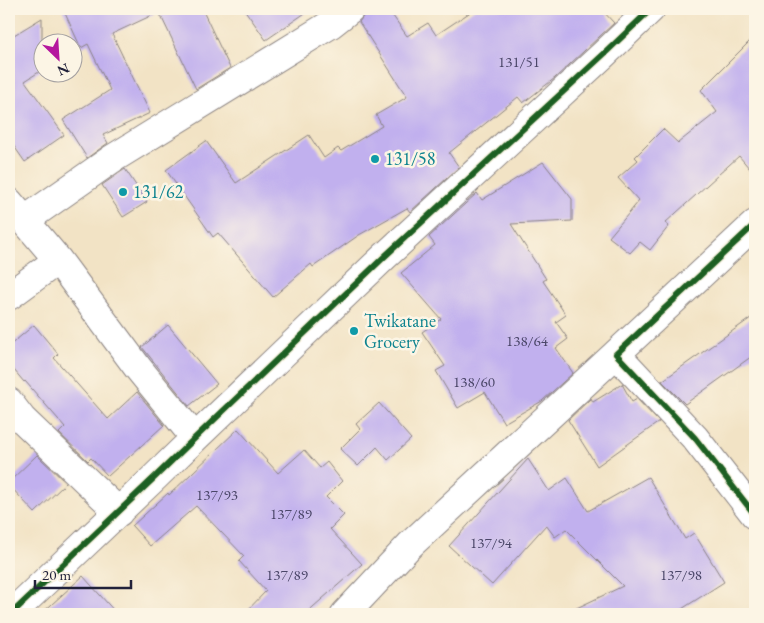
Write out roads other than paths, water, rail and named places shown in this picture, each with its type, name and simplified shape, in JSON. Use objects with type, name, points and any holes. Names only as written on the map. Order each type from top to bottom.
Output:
[{"type":"street","points":[[195,438],[138,368],[58,260],[17,211],[112,159],[331,24],[350,9]]},
{"type":"street","points":[[10,614],[384,257],[652,9]]},
{"type":"street","points":[[344,614],[410,545],[755,224]]},
{"type":"street","points":[[9,296],[58,260]]},
{"type":"street","points":[[616,354],[695,438],[755,515]]},
{"type":"street","points":[[9,402],[22,419],[119,512]]},
{"type":"place","name":"131/58","points":[[375,159]]},
{"type":"place","name":"131/62","points":[[123,192]]},
{"type":"place","name":"Twikatane Grocery","points":[[354,331]]}]
